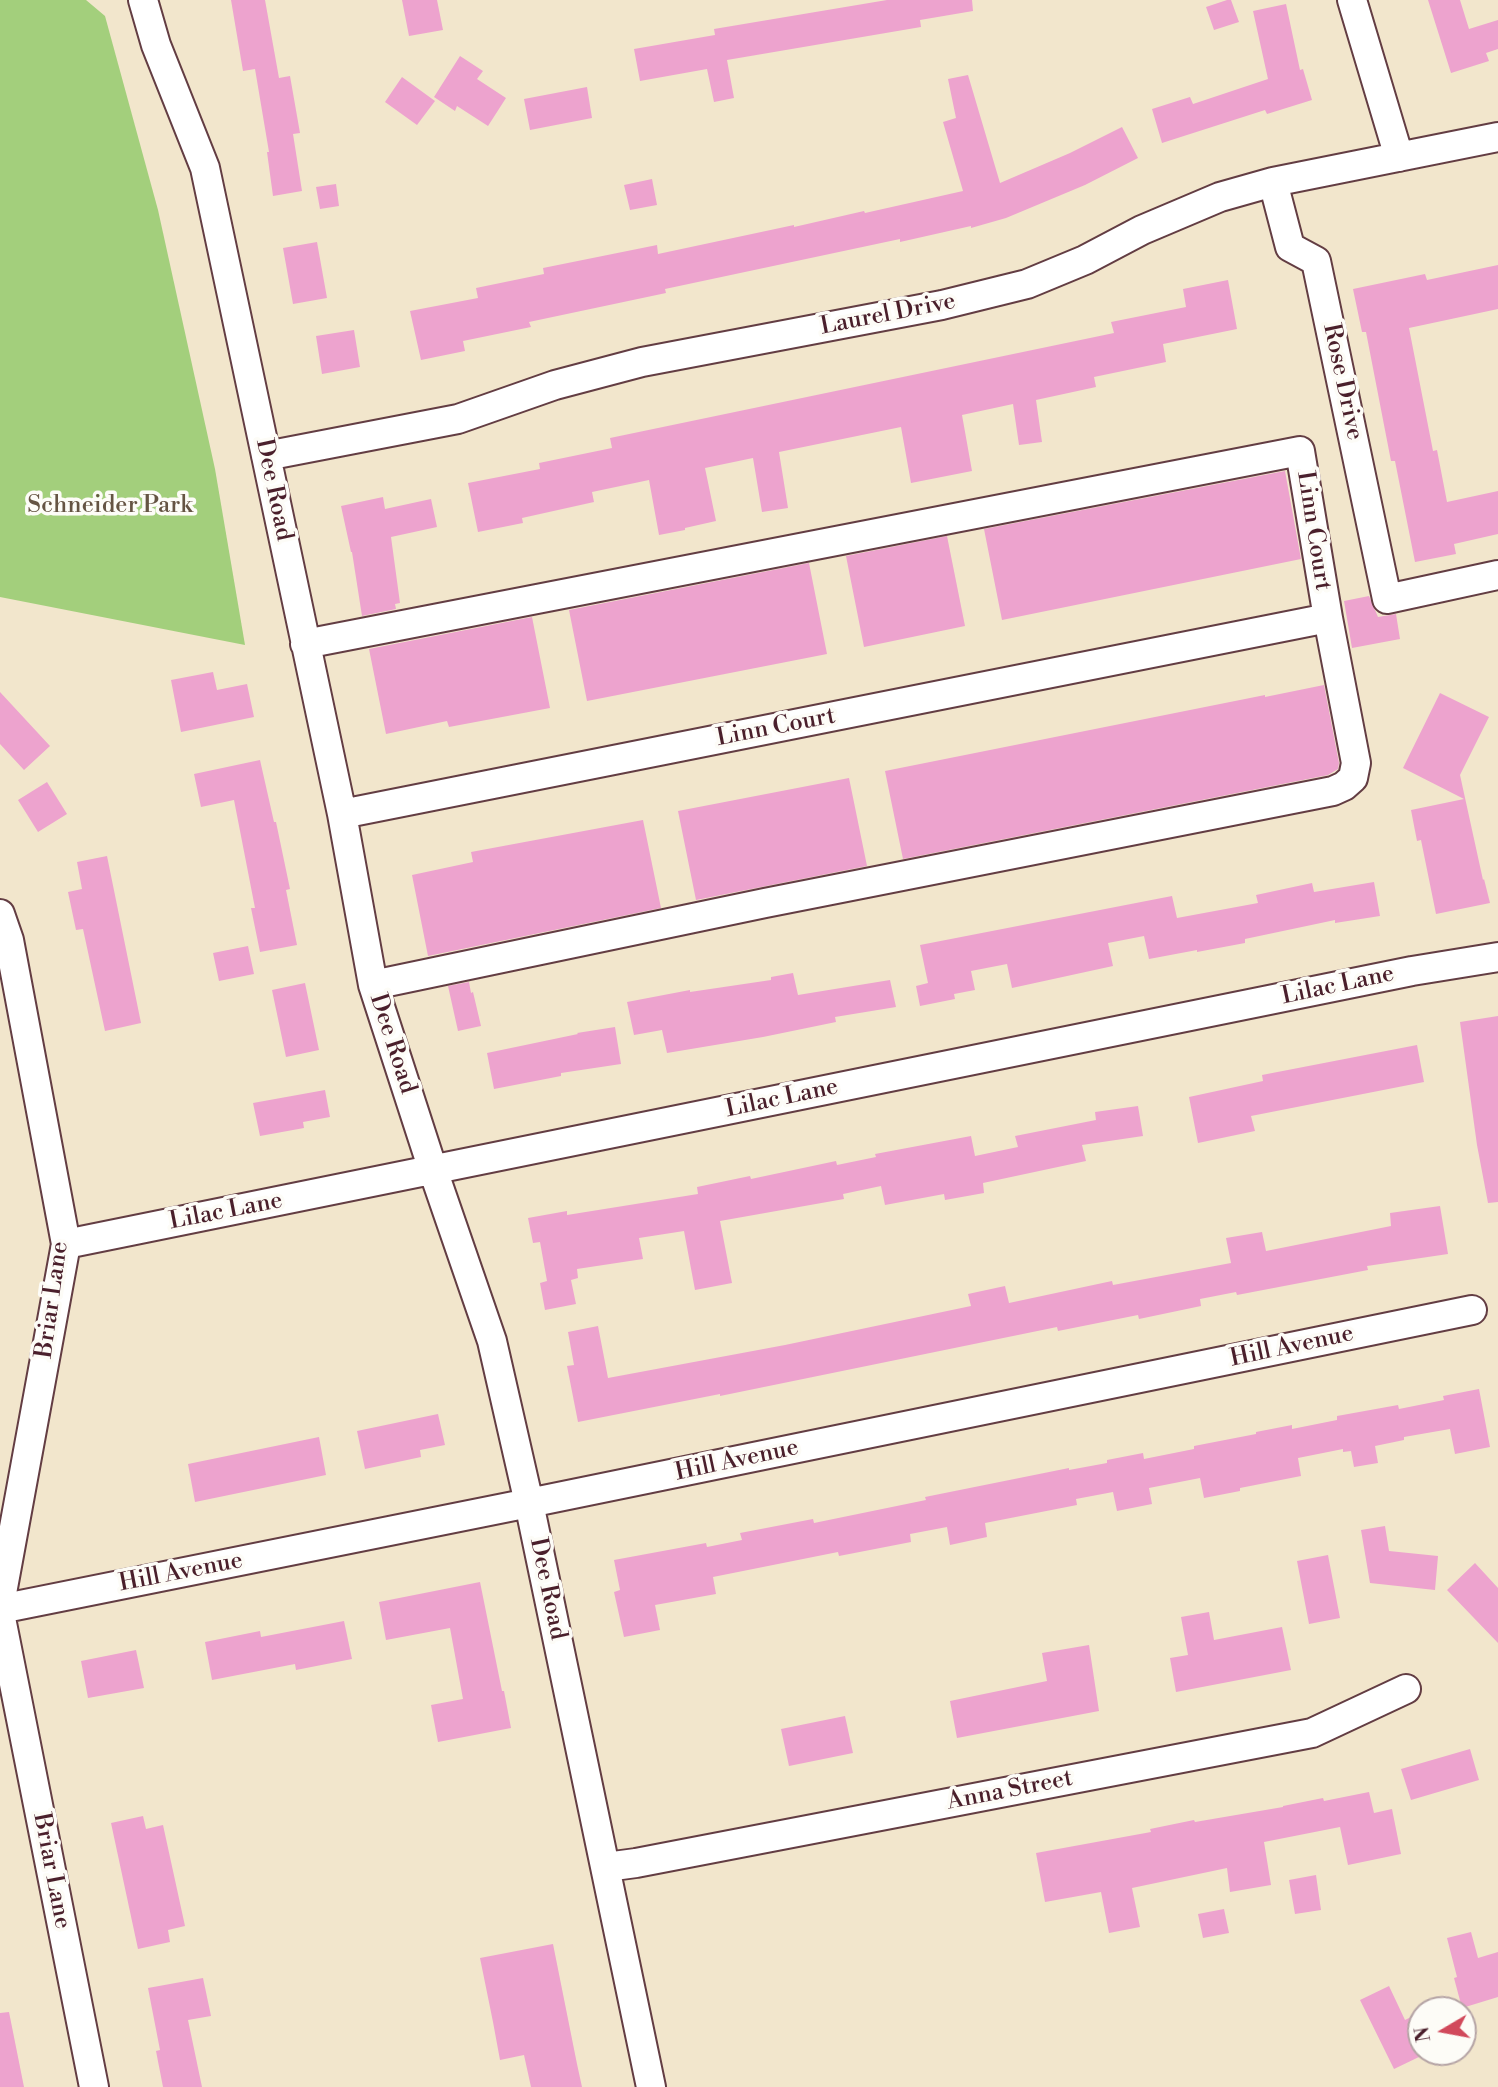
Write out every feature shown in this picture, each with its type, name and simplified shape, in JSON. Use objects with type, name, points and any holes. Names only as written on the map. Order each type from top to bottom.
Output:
[{"type":"street","name":"Dee Road","points":[[143,0],[156,45],[205,167],[342,814],[373,985],[492,1341],[529,1503],[652,2087]]},
{"type":"street","points":[[1352,0],[1399,157]]},
{"type":"street","name":"Laurel Drive","points":[[266,456],[458,419],[555,385],[642,362],[942,305],[1027,284],[1220,197],[1273,182],[1498,137]]},
{"type":"street","name":"Rose Drive","points":[[1273,182],[1290,247],[1317,261],[1387,599],[1498,575]]},
{"type":"street","name":"Linn Court","points":[[306,644],[1300,451],[1328,618],[342,814]]},
{"type":"street","points":[[373,985],[779,900],[1334,791],[1353,778],[1356,763],[1328,618]]},
{"type":"street","name":"Briar Lane","points":[[0,915],[9,940],[66,1244],[0,1609],[94,2087]]},
{"type":"street","name":"Lilac Lane","points":[[66,1244],[1412,971],[1498,957]]},
{"type":"street","name":"Hill Avenue","points":[[0,1609],[1472,1310]]},
{"type":"street","name":"Anna Street","points":[[606,1867],[1312,1733],[1406,1689]]},
{"type":"green space","name":"Schneider Park","points":[[0,0],[86,0],[105,16],[158,210],[215,469],[245,645],[0,597]]},
{"type":"building","points":[[231,0],[265,0],[279,78],[290,76],[300,133],[293,134],[302,191],[273,196],[269,152],[255,69],[243,71]]},
{"type":"building","points":[[402,0],[437,0],[443,30],[409,36]]},
{"type":"building","points":[[887,0],[972,0],[973,11],[920,20],[921,27],[727,60],[734,98],[714,102],[707,69],[640,81],[634,49],[715,35],[714,29]]},
{"type":"building","points":[[1231,0],[1239,22],[1214,30],[1206,7]]},
{"type":"building","points":[[1428,0],[1460,0],[1469,29],[1498,20],[1498,49],[1486,53],[1489,61],[1451,73]]},
{"type":"building","points":[[1286,4],[1300,70],[1303,69],[1312,100],[1267,114],[1265,110],[1162,143],[1152,109],[1190,97],[1193,104],[1268,79],[1253,11]]},
{"type":"building","points":[[460,56],[483,71],[477,79],[506,98],[488,126],[457,106],[455,111],[434,97]]},
{"type":"building","points":[[968,75],[1000,183],[1122,127],[1138,158],[1085,185],[1006,218],[971,228],[900,242],[900,239],[665,289],[666,293],[529,322],[531,327],[463,341],[465,351],[421,360],[410,311],[478,298],[476,288],[544,274],[543,268],[657,245],[658,254],[963,191],[943,122],[956,118],[948,79]]},
{"type":"building","points":[[402,77],[435,101],[417,125],[385,102]]},
{"type":"building","points":[[587,87],[592,118],[530,130],[524,99]]},
{"type":"building","points":[[652,179],[657,205],[630,210],[624,185]]},
{"type":"building","points":[[336,184],[339,206],[320,209],[316,187]]},
{"type":"building","points":[[317,242],[327,298],[293,304],[283,248]]},
{"type":"building","points":[[1498,265],[1498,309],[1409,328],[1433,451],[1437,450],[1447,502],[1498,491],[1498,534],[1454,544],[1456,554],[1415,562],[1395,461],[1391,461],[1366,332],[1362,332],[1353,289],[1425,274],[1427,280]]},
{"type":"building","points":[[1228,280],[1237,329],[1163,344],[1166,362],[1094,377],[1096,387],[1036,400],[1042,442],[1019,445],[1013,404],[962,415],[972,471],[911,483],[901,427],[779,452],[788,508],[762,512],[753,458],[705,468],[716,521],[685,530],[659,535],[649,480],[592,492],[594,502],[522,518],[523,523],[478,532],[468,483],[540,469],[539,463],[612,448],[610,438],[1114,333],[1111,322],[1186,307],[1183,289]]},
{"type":"building","points":[[354,330],[360,367],[322,374],[316,336]]},
{"type":"building","points":[[1285,471],[1301,559],[1002,620],[984,529]]},
{"type":"building","points":[[383,497],[385,509],[431,499],[437,527],[391,537],[400,603],[395,604],[396,609],[362,616],[352,552],[341,506]]},
{"type":"building","points":[[947,536],[965,626],[864,647],[846,556]]},
{"type":"building","points":[[809,563],[827,654],[587,701],[569,610]]},
{"type":"building","points":[[1369,596],[1378,617],[1396,614],[1400,639],[1352,648],[1344,601]]},
{"type":"building","points":[[532,617],[550,708],[449,727],[447,721],[386,734],[369,649]]},
{"type":"building","points":[[213,672],[217,690],[247,684],[254,717],[181,732],[171,680]]},
{"type":"building","points":[[1324,685],[1339,763],[1338,769],[1328,775],[903,859],[885,771]]},
{"type":"building","points":[[0,692],[50,746],[24,770],[0,744]]},
{"type":"building","points":[[1440,693],[1489,717],[1460,775],[1490,903],[1436,914],[1421,840],[1417,841],[1411,810],[1464,799],[1403,768]]},
{"type":"building","points":[[260,760],[290,889],[286,890],[297,945],[260,952],[251,908],[255,908],[234,800],[201,807],[194,774]]},
{"type":"building","points":[[849,778],[867,866],[696,900],[678,811]]},
{"type":"building","points":[[47,782],[67,814],[38,832],[18,800]]},
{"type":"building","points":[[643,820],[661,908],[428,956],[412,875],[473,862],[471,852]]},
{"type":"building","points":[[107,856],[141,1023],[105,1031],[83,929],[76,930],[68,892],[82,889],[77,862]]},
{"type":"building","points":[[1374,882],[1380,916],[1335,923],[1335,920],[1245,939],[1245,943],[1149,959],[1144,936],[1108,943],[1113,966],[1012,988],[1007,964],[971,971],[975,990],[954,994],[955,999],[920,1006],[916,986],[928,983],[920,945],[1172,896],[1177,918],[1258,903],[1256,895],[1312,883],[1314,892]]},
{"type":"building","points":[[248,946],[254,974],[219,981],[213,953]]},
{"type":"building","points":[[793,973],[798,995],[890,980],[896,1007],[835,1017],[836,1022],[763,1037],[667,1053],[662,1030],[634,1035],[627,1002],[690,990],[771,980],[771,977]]},
{"type":"building","points":[[469,982],[481,1026],[458,1031],[448,986]]},
{"type":"building","points":[[305,983],[319,1050],[286,1057],[272,990]]},
{"type":"building","points":[[1498,1016],[1498,1202],[1488,1203],[1460,1022]]},
{"type":"building","points":[[615,1027],[621,1064],[561,1073],[561,1076],[494,1089],[487,1053]]},
{"type":"building","points":[[1417,1045],[1424,1082],[1251,1116],[1255,1131],[1198,1143],[1189,1097],[1263,1081],[1262,1075]]},
{"type":"building","points":[[325,1090],[330,1117],[303,1122],[304,1128],[260,1136],[253,1103]]},
{"type":"building","points":[[1138,1106],[1143,1136],[1082,1145],[1086,1161],[983,1183],[984,1193],[945,1200],[944,1194],[885,1205],[881,1186],[843,1194],[844,1199],[720,1221],[732,1283],[695,1290],[684,1231],[639,1238],[643,1259],[577,1269],[578,1278],[571,1280],[576,1304],[545,1310],[540,1283],[547,1281],[540,1242],[533,1243],[528,1218],[567,1211],[567,1215],[698,1194],[697,1187],[836,1161],[837,1165],[876,1157],[875,1154],[971,1136],[975,1156],[1018,1147],[1015,1136],[1096,1120],[1095,1112]]},
{"type":"building","points":[[1440,1206],[1448,1254],[1367,1266],[1368,1270],[1237,1295],[1236,1292],[1200,1299],[1201,1306],[1139,1319],[1138,1315],[1058,1331],[1057,1327],[720,1396],[578,1422],[567,1366],[574,1365],[568,1332],[598,1326],[608,1378],[971,1306],[968,1294],[1005,1286],[1009,1303],[1112,1281],[1113,1285],[1231,1263],[1226,1238],[1262,1232],[1266,1251],[1391,1226],[1390,1213]]},
{"type":"building","points":[[1479,1389],[1490,1447],[1455,1454],[1450,1429],[1404,1437],[1404,1440],[1375,1446],[1378,1463],[1354,1467],[1351,1451],[1343,1452],[1343,1449],[1298,1458],[1301,1476],[1240,1488],[1240,1491],[1204,1498],[1200,1478],[1149,1488],[1152,1504],[1117,1511],[1113,1492],[1076,1499],[1077,1505],[985,1523],[987,1537],[950,1545],[947,1527],[910,1534],[911,1542],[839,1556],[838,1552],[713,1577],[716,1594],[655,1605],[660,1630],[624,1637],[614,1592],[620,1590],[614,1560],[706,1543],[707,1547],[742,1540],[740,1533],[813,1519],[814,1523],[926,1500],[925,1497],[1107,1463],[1107,1460],[1143,1453],[1144,1459],[1256,1432],[1292,1425],[1292,1429],[1337,1420],[1337,1416],[1398,1405],[1399,1409],[1444,1400],[1443,1396]]},
{"type":"building","points":[[438,1414],[445,1445],[420,1450],[421,1457],[365,1469],[357,1431]]},
{"type":"building","points":[[319,1437],[326,1475],[195,1502],[188,1464]]},
{"type":"building","points":[[1385,1526],[1389,1551],[1438,1556],[1435,1590],[1370,1583],[1361,1530]]},
{"type":"building","points":[[1328,1555],[1340,1618],[1309,1624],[1297,1561]]},
{"type":"building","points":[[1475,1563],[1498,1588],[1498,1643],[1447,1590]]},
{"type":"building","points":[[480,1582],[511,1728],[438,1742],[431,1705],[463,1699],[450,1628],[386,1640],[379,1602]]},
{"type":"building","points":[[1209,1612],[1214,1640],[1282,1627],[1291,1670],[1176,1692],[1170,1658],[1188,1655],[1181,1617]]},
{"type":"building","points":[[344,1621],[352,1659],[296,1670],[295,1664],[212,1680],[205,1642],[260,1631],[261,1637]]},
{"type":"building","points":[[1089,1645],[1099,1711],[957,1738],[950,1701],[1047,1681],[1042,1653]]},
{"type":"building","points":[[136,1650],[144,1688],[88,1698],[81,1661]]},
{"type":"building","points":[[845,1716],[853,1753],[789,1766],[781,1729]]},
{"type":"building","points":[[1470,1749],[1479,1780],[1411,1800],[1401,1769]]},
{"type":"building","points":[[1369,1792],[1374,1813],[1392,1809],[1401,1854],[1348,1865],[1340,1827],[1264,1842],[1271,1885],[1230,1892],[1227,1868],[1132,1888],[1140,1927],[1109,1933],[1101,1892],[1045,1902],[1036,1853],[1151,1832],[1150,1829],[1194,1820],[1195,1822]]},
{"type":"building","points":[[143,1816],[146,1829],[163,1825],[185,1926],[168,1930],[170,1942],[138,1949],[111,1823]]},
{"type":"building","points":[[1316,1875],[1321,1910],[1295,1914],[1289,1880]]},
{"type":"building","points":[[1224,1909],[1229,1933],[1203,1938],[1198,1914]]},
{"type":"building","points":[[1471,1932],[1478,1958],[1498,1952],[1498,1997],[1477,2003],[1477,1996],[1459,1996],[1447,1938]]},
{"type":"building","points":[[553,1944],[582,2087],[531,2087],[524,2055],[500,2060],[480,1958]]},
{"type":"building","points":[[203,1978],[211,2016],[188,2020],[202,2087],[163,2087],[156,2051],[160,2050],[148,1988]]},
{"type":"building","points":[[1389,1986],[1405,2020],[1407,2019],[1407,2063],[1394,2069],[1360,2000]]},
{"type":"building","points":[[9,2012],[24,2087],[0,2087],[0,2013]]}]
